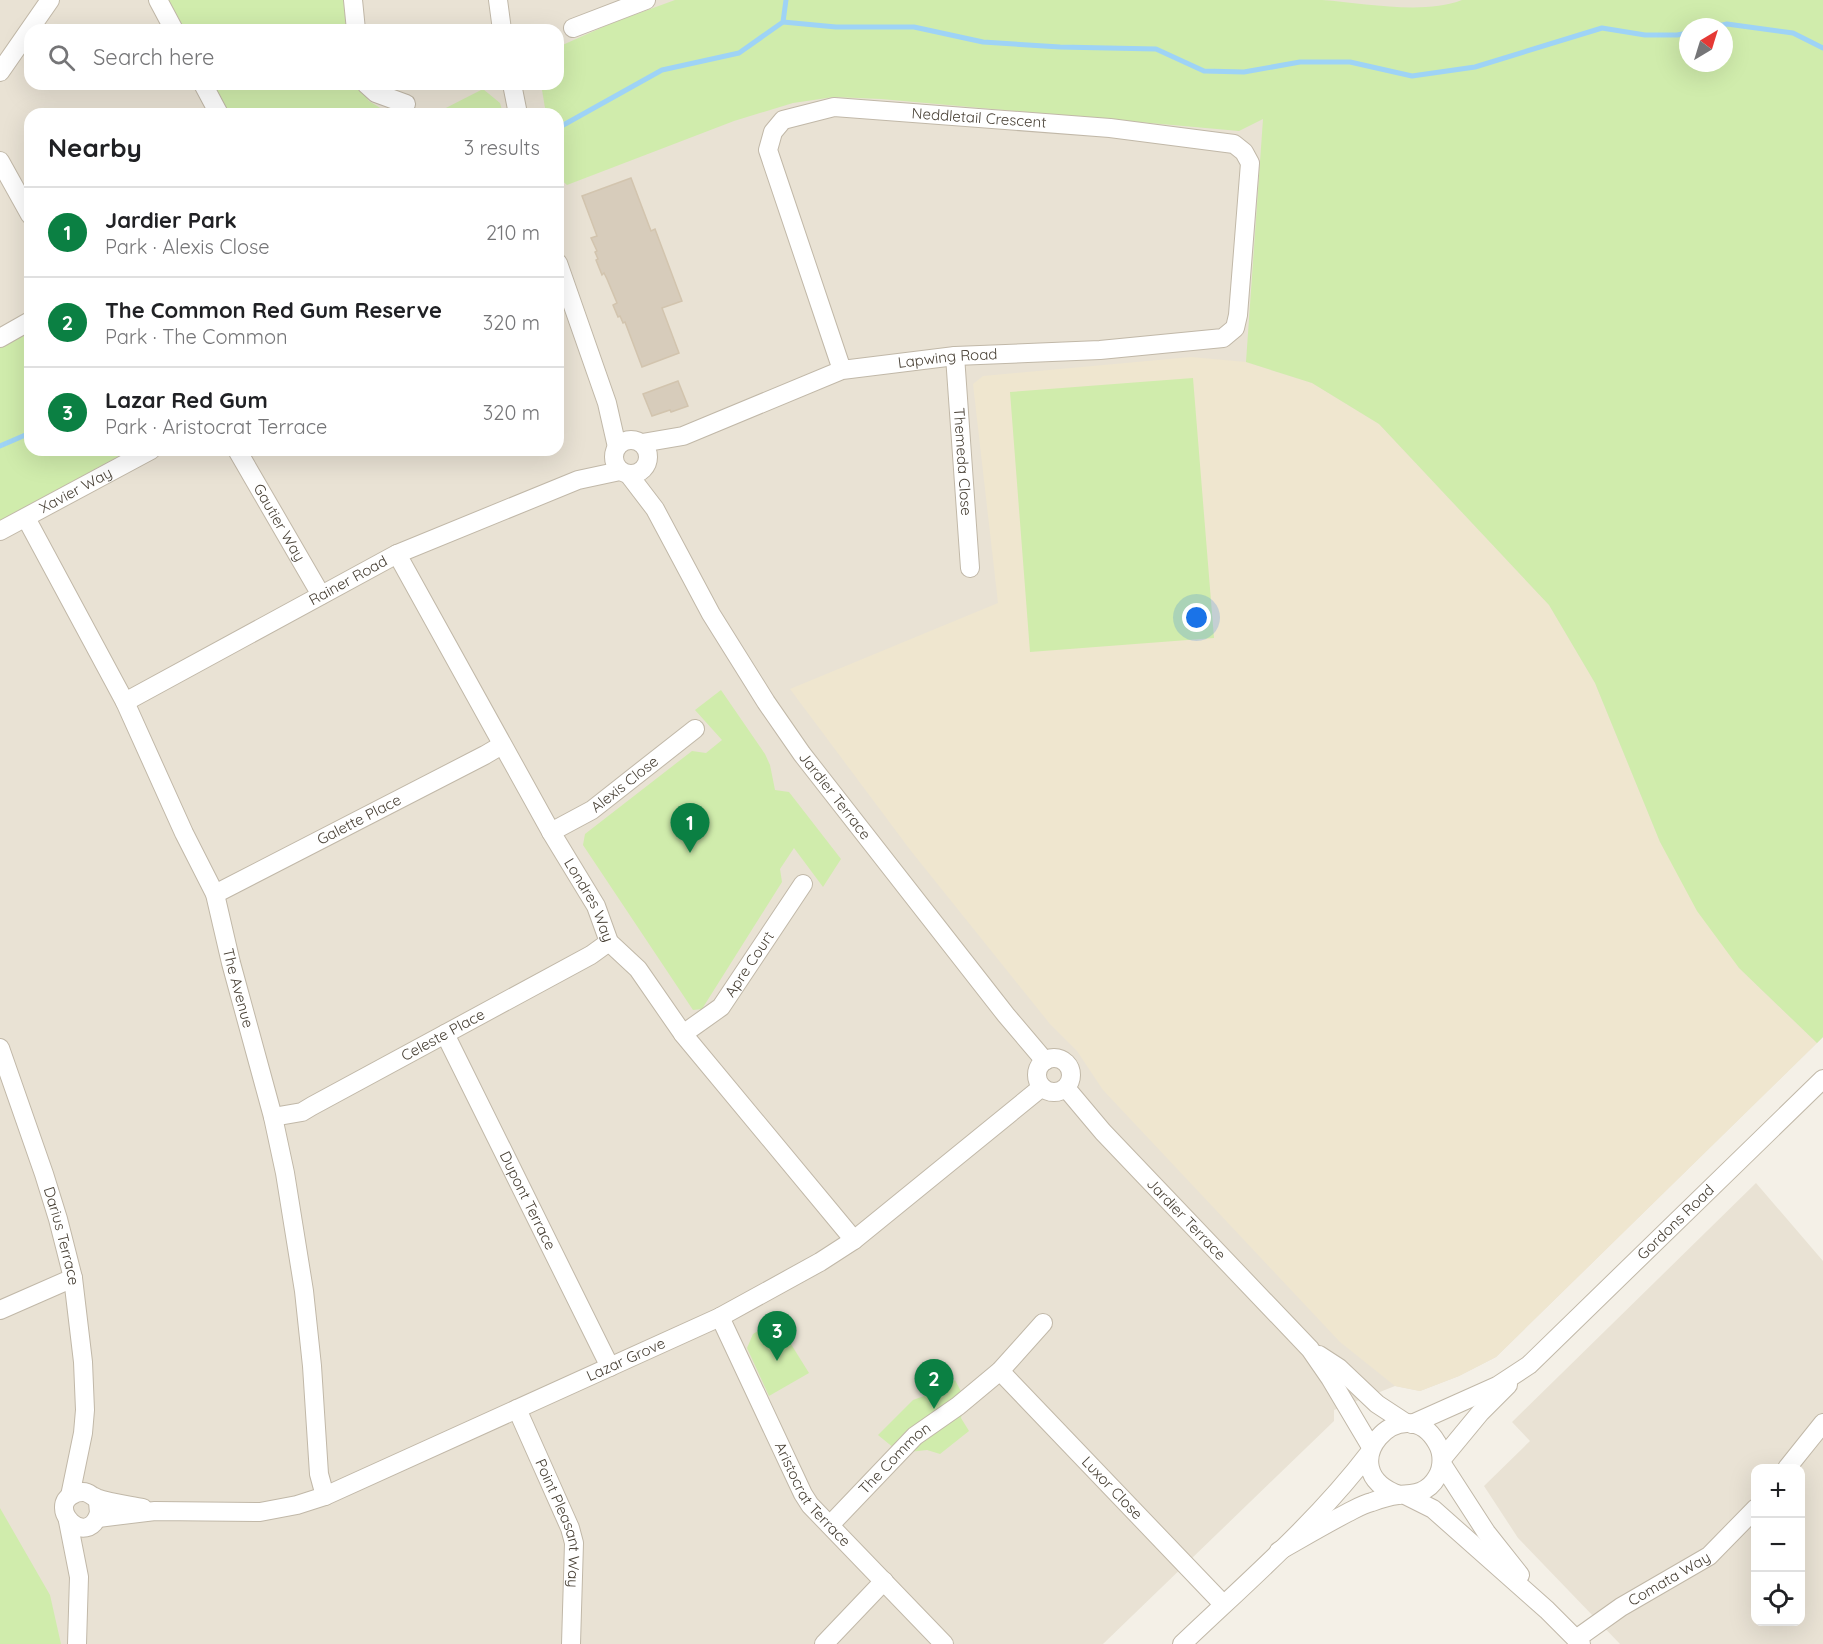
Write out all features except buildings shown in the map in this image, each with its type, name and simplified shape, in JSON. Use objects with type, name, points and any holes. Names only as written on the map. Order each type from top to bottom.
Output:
[{"type":"street","points":[[33,24],[50,0]]},
{"type":"street","points":[[158,0],[171,24]]},
{"type":"street","points":[[353,0],[355,24]]},
{"type":"street","points":[[498,0],[501,24]]},
{"type":"street","points":[[573,27],[646,0]]},
{"type":"street","points":[[0,72],[24,37]]},
{"type":"street","points":[[206,90],[216,108]]},
{"type":"street","points":[[373,90],[406,104]]},
{"type":"street","points":[[513,90],[517,108]]},
{"type":"street","name":"Neddletail Crescent","points":[[842,370],[768,150],[772,132],[783,120],[834,107],[1110,128],[1234,144],[1244,152],[1250,163],[1238,315],[1235,328],[1223,338]]},
{"type":"street","points":[[0,161],[24,204]]},
{"type":"street","name":"Jardier Terrace","points":[[564,280],[629,462],[711,614],[796,745],[1006,1015],[1045,1061]]},
{"type":"street","points":[[0,338],[24,324]]},
{"type":"street","name":"Lapwing Road","points":[[683,436],[639,442],[625,441],[629,462],[683,436],[842,370],[955,356],[1100,350],[1223,338]]},
{"type":"street","name":"Themeda Close","points":[[955,356],[970,568]]},
{"type":"street","name":"Jardier Terrace","points":[[607,404],[648,451],[629,462]]},
{"type":"street","name":"Xavier Way","points":[[0,531],[140,456]]},
{"type":"street","name":"Gautier Way","points":[[240,456],[321,595]]},
{"type":"street","name":"Rainer Road","points":[[125,702],[397,554],[578,480],[629,462]]},
{"type":"street","name":"The Avenue","points":[[26,518],[125,702],[184,833],[215,894],[231,963],[273,1117],[285,1173],[304,1291],[312,1366],[319,1474],[325,1496]]},
{"type":"street","name":"Londres Way","points":[[397,554],[551,832],[596,906],[609,942],[638,969],[683,1034],[854,1240]]},
{"type":"street","name":"Alexis Close","points":[[551,832],[592,810],[695,729]]},
{"type":"street","name":"Galette Place","points":[[215,894],[502,745]]},
{"type":"street","name":"Apre Court","points":[[683,1034],[721,1007],[803,884]]},
{"type":"street","name":"Celeste Place","points":[[273,1117],[302,1112],[591,955],[609,942]]},
{"type":"street","name":"Dupont Terrace","points":[[445,1034],[610,1367]]},
{"type":"street","name":"Darius Terrace","points":[[0,1048],[45,1173],[72,1278],[83,1362],[85,1410],[83,1433],[70,1496]]},
{"type":"street","points":[[1058,1059],[1068,1065],[1071,1074],[1066,1088],[1054,1092],[1042,1087],[1038,1072],[1045,1061],[1058,1059]]},
{"type":"street","name":"Gordons Road","points":[[1442,1462],[1480,1413],[1823,1079]]},
{"type":"street","name":"Lazar Grove","points":[[95,1521],[155,1511],[260,1512],[297,1505],[325,1496],[720,1317],[820,1262],[854,1240],[1042,1087]]},
{"type":"street","name":"Jardier Terrace","points":[[1066,1088],[1103,1132],[1310,1349],[1330,1378],[1371,1449]]},
{"type":"street","points":[[0,1310],[72,1278]]},
{"type":"street","name":"Aristocrat Terrace","points":[[720,1317],[803,1494],[830,1526],[944,1644]]},
{"type":"street","name":"The Common","points":[[830,1526],[915,1436],[958,1406],[1000,1371],[1043,1323]]},
{"type":"street","name":"Jardier Terrace","points":[[1310,1349],[1339,1368],[1377,1404],[1409,1423]]},
{"type":"street","name":"Gordons Road","points":[[1409,1423],[1497,1386],[1528,1365]]},
{"type":"street","name":"Luxor Close","points":[[1000,1371],[1223,1604]]},
{"type":"street","name":"Point Pleasant Way","points":[[517,1409],[570,1528],[574,1544],[571,1644]]},
{"type":"street","points":[[1182,1644],[1344,1485],[1385,1429],[1409,1423],[1424,1428],[1433,1436],[1440,1447],[1442,1462],[1434,1483],[1426,1490],[1369,1502],[1279,1551]]},
{"type":"street","points":[[1790,1464],[1823,1423]]},
{"type":"street","name":"Darius Terrace","points":[[83,1433],[86,1471],[94,1496]]},
{"type":"street","points":[[1371,1449],[1372,1475],[1379,1484],[1388,1491],[1434,1509],[1547,1610],[1578,1642]]},
{"type":"street","points":[[1442,1462],[1486,1532],[1547,1610]]},
{"type":"street","points":[[78,1644],[79,1576],[65,1516],[65,1506],[70,1496],[81,1492],[94,1496],[100,1507],[79,1576]]},
{"type":"street","name":"Lazar Grove","points":[[94,1496],[155,1511]]},
{"type":"street","name":"Comata Way","points":[[1578,1642],[1621,1607],[1709,1556],[1751,1512]]},
{"type":"street","points":[[68,1521],[82,1527],[95,1521]]},
{"type":"street","points":[[824,1644],[884,1581]]},
{"type":"shaded area","points":[[0,0],[1823,0],[1823,1037],[1496,1357],[1459,1376],[1420,1391],[1395,1386],[1334,1410],[1334,1421],[1103,1644],[0,1644]]},
{"type":"shaded area","points":[[1191,357],[1246,362],[1312,383],[1379,424],[1549,605],[1595,683],[1660,842],[1739,968],[1817,1043],[1496,1357],[1459,1376],[1420,1391],[1395,1386],[1340,1342],[1103,1090],[1077,1051],[1050,1024],[911,851],[790,689],[998,603],[973,384],[983,376]]},
{"type":"shaded area","points":[[1756,1183],[1823,1261],[1823,1644],[1620,1644],[1518,1538],[1484,1486],[1530,1441],[1512,1422]]},
{"type":"green space","points":[[168,0],[344,0],[346,24],[181,24]]},
{"type":"green space","points":[[675,0],[1322,0],[1430,7],[1462,0],[1823,0],[1823,1037],[1817,1043],[1739,968],[1697,911],[1660,842],[1595,683],[1549,605],[1379,424],[1312,383],[1246,362],[1263,119],[1239,131],[881,99],[834,97],[793,103],[734,121],[567,185],[564,182],[564,108],[545,108],[542,90],[564,90],[564,44],[612,23]]},
{"type":"green space","points":[[216,90],[361,90],[369,101],[380,108],[226,108]]},
{"type":"green space","points":[[484,90],[500,103],[501,108],[446,108]]},
{"type":"green space","points":[[24,333],[24,456],[119,456],[0,521],[0,347]]},
{"type":"green space","points":[[1193,378],[1214,638],[1030,652],[1010,392]]},
{"type":"green space","points":[[721,690],[765,754],[770,765],[775,790],[789,792],[841,859],[823,887],[794,848],[780,869],[782,882],[702,1009],[693,1010],[583,845],[585,834],[692,751],[706,753],[722,740],[695,710]]},
{"type":"green space","points":[[776,1320],[809,1373],[769,1396],[747,1348],[753,1334]]},
{"type":"green space","points":[[955,1380],[965,1399],[961,1418],[969,1431],[940,1454],[927,1450],[900,1453],[878,1435],[913,1400],[943,1389]]},
{"type":"green space","points":[[0,1508],[50,1595],[61,1644],[0,1644]]},
{"type":"waterway","points":[[564,125],[662,70],[739,53],[783,22],[786,0]]},
{"type":"waterway","points":[[783,22],[836,27],[914,27],[983,42],[1060,47],[1156,49],[1204,71],[1244,72],[1300,62],[1350,62],[1412,76],[1475,67],[1602,28],[1645,35],[1679,35]]},
{"type":"waterway","points":[[1733,25],[1793,33],[1823,48]]},
{"type":"waterway","points":[[0,446],[24,436]]},
{"type":"place","name":"Jardier Park","points":[[690,853]]},
{"type":"place","name":"Lazar Red Gum","points":[[777,1361]]},
{"type":"place","name":"The Common Red Gum Reserve","points":[[934,1409]]}]
